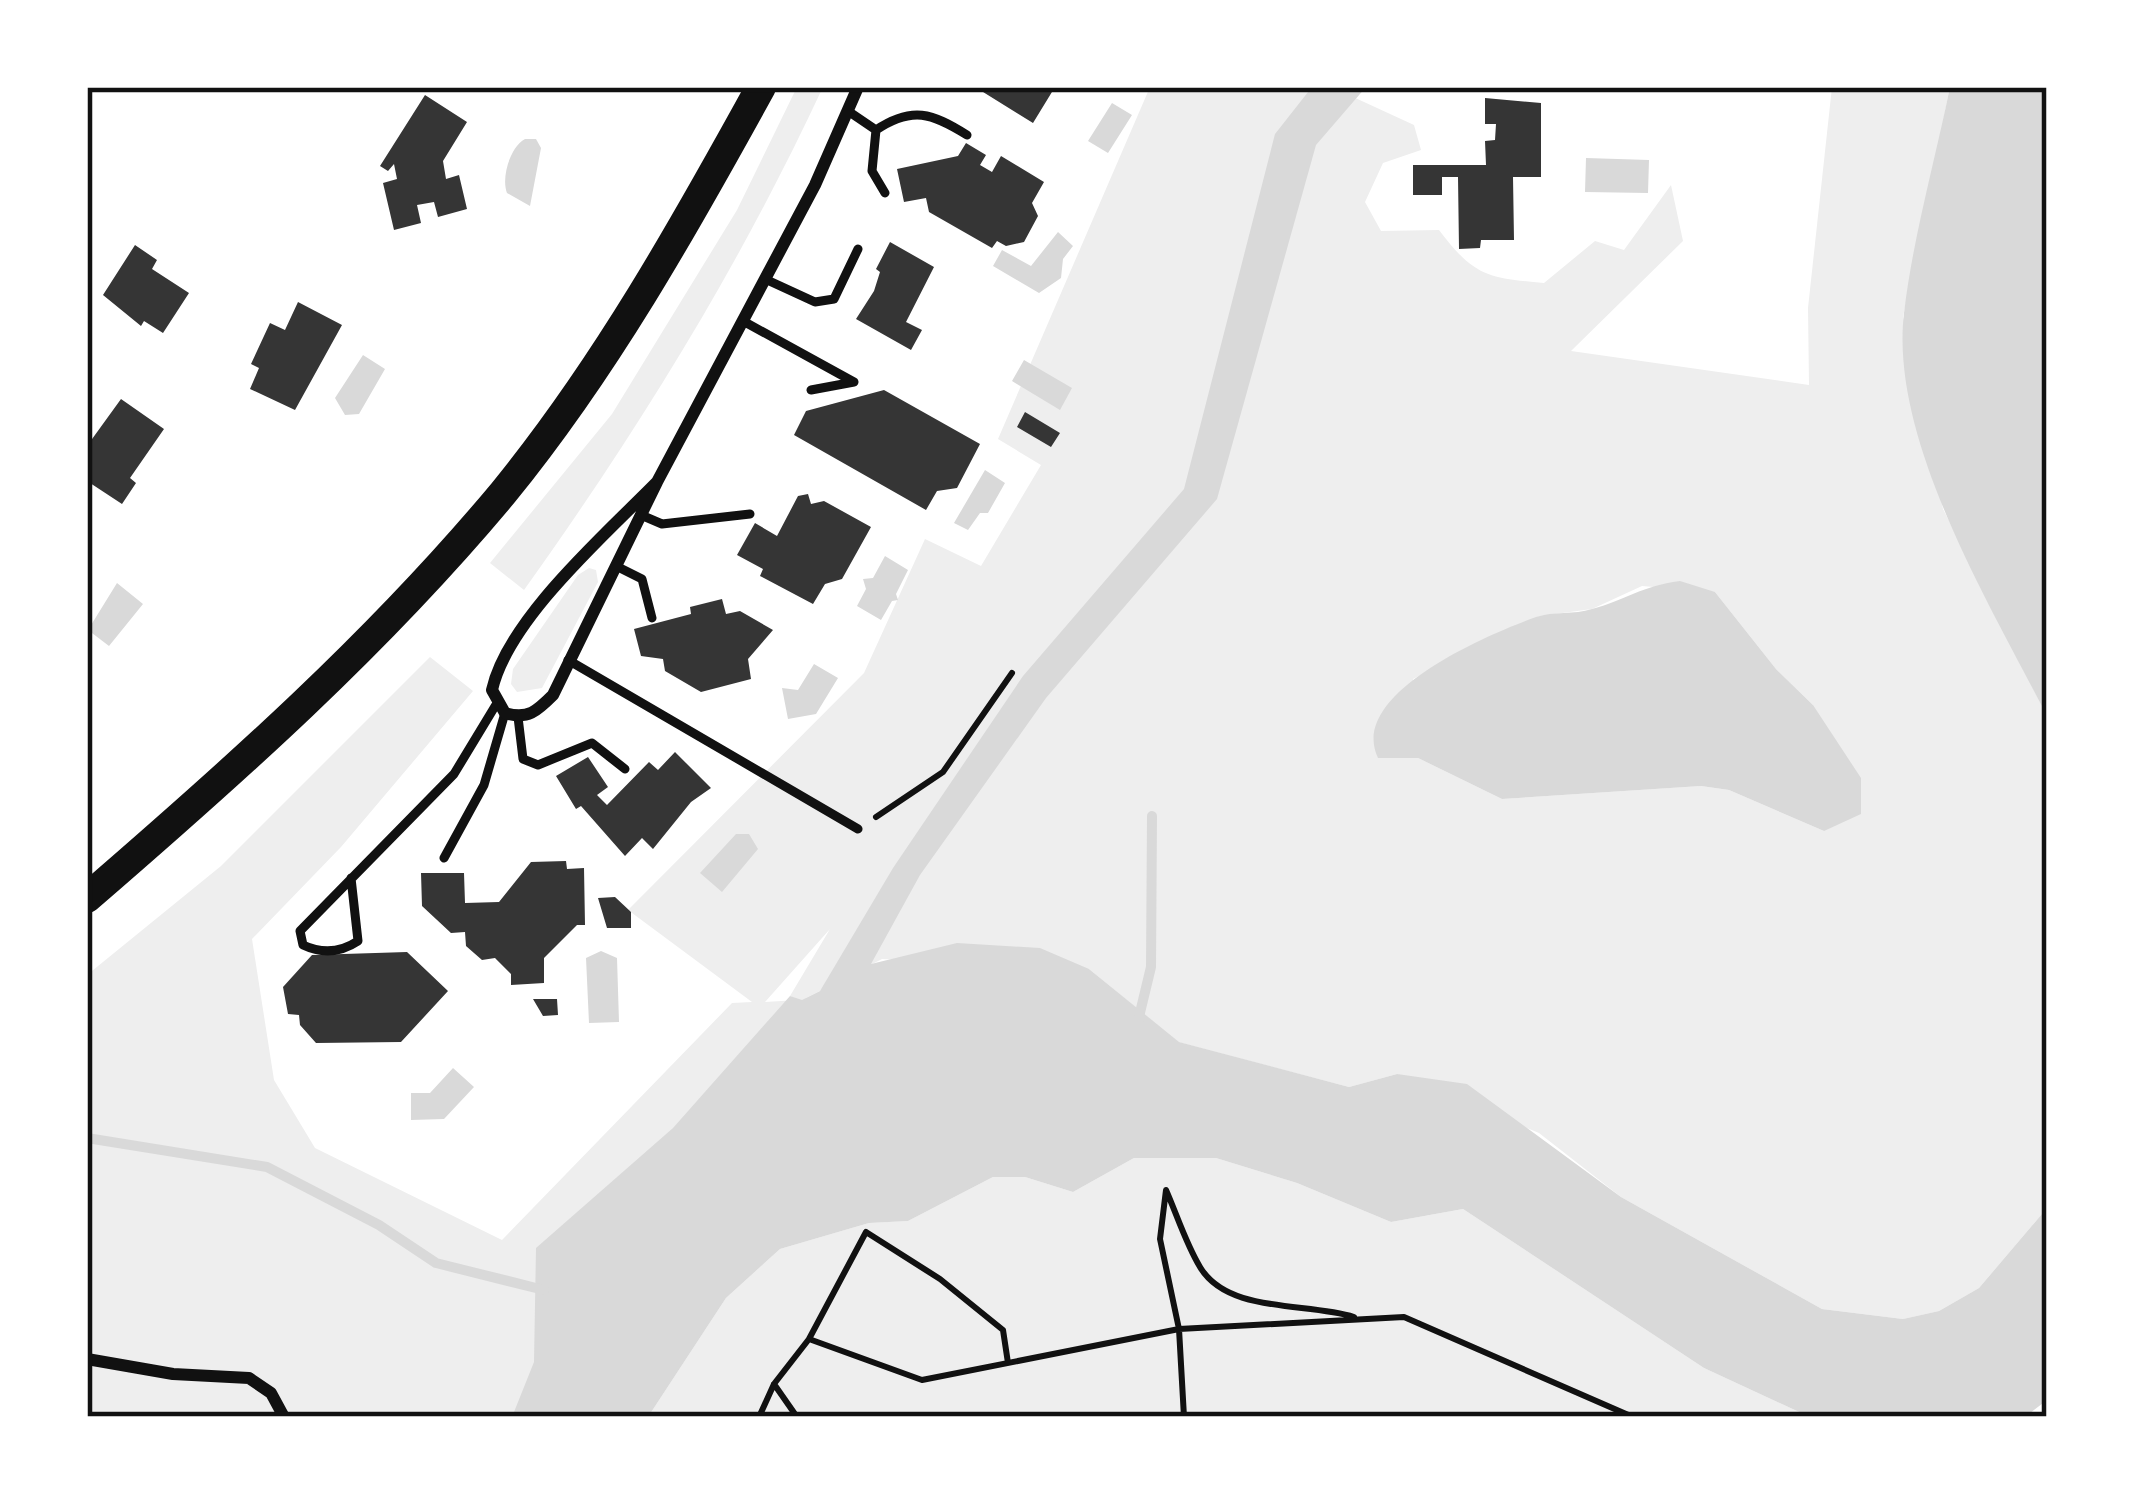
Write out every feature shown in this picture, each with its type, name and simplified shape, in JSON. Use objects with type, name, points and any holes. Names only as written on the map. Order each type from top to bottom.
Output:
[{"type":"main road","points":[[87,898],[306,706],[506,489],[646,290],[761,87]]},
{"type":"street","points":[[657,482],[524,628],[492,690],[507,711],[536,712],[553,695],[858,87]]},
{"type":"street","points":[[87,1359],[172,1374],[249,1378],[271,1393],[284,1417]]},
{"type":"lane","points":[[848,111],[876,130]]},
{"type":"lane","points":[[876,130],[910,111],[937,116],[967,135]]},
{"type":"lane","points":[[876,130],[872,171],[885,193]]},
{"type":"lane","points":[[765,279],[815,302],[834,299],[858,249]]},
{"type":"lane","points":[[743,320],[854,382],[811,390]]},
{"type":"lane","points":[[641,515],[662,524],[750,514]]},
{"type":"lane","points":[[616,566],[642,579],[652,618]]},
{"type":"lane","points":[[568,660],[858,829]]},
{"type":"lane","points":[[507,711],[523,759],[538,765],[592,743],[625,769]]},
{"type":"lane","points":[[444,857],[484,784],[507,711]]},
{"type":"lane","points":[[351,878],[358,941],[346,950],[317,951],[303,945],[300,931],[351,878],[454,773],[507,711]]},
{"type":"path","points":[[858,829],[943,772],[1012,673]]},
{"type":"path","points":[[1184,1417],[1179,1329],[1160,1239],[1166,1190],[1202,1271],[1231,1297],[1321,1306],[1364,1320]]},
{"type":"path","points":[[759,1417],[774,1384],[809,1339],[866,1232],[940,1279],[1003,1330],[1008,1363]]},
{"type":"path","points":[[809,1339],[922,1380],[1179,1329],[1404,1317],[1633,1417]]},
{"type":"path","points":[[774,1384],[797,1417]]},
{"type":"shaded area","points":[[797,87],[823,87],[757,219],[648,407],[524,590],[490,563],[612,414],[737,210]]},
{"type":"shaded area","points":[[1150,87],[1365,87],[1351,96],[1414,125],[1421,150],[1383,163],[1365,202],[1381,231],[1439,230],[1473,266],[1508,279],[1544,283],[1595,241],[1624,250],[1671,185],[1683,241],[1571,351],[1809,385],[1808,308],[1832,87],[1950,87],[1903,317],[1943,509],[2047,716],[2047,1208],[1979,1288],[1939,1311],[1903,1319],[1822,1309],[1621,1197],[1539,1133],[1397,1074],[1349,1087],[1178,1042],[1089,969],[882,959],[806,998],[542,1417],[87,1417],[87,975],[221,866],[430,657],[473,691],[341,847],[252,939],[274,1080],[315,1148],[502,1240],[732,1003],[752,1002],[628,910],[864,673],[925,539],[981,566],[1041,465],[998,439]],"holes":[[[1642,586],[1715,592],[1776,669],[1813,705],[1824,831],[1729,790],[1701,786],[1502,799],[1418,758],[1413,679],[1540,616],[1592,609]],[[830,929],[790,996],[798,1000],[765,1002]]]},
{"type":"shaded area","points":[[1312,87],[1366,87],[1316,145],[1217,499],[1046,698],[920,875],[871,964],[957,943],[1040,948],[1089,969],[1179,1042],[1349,1087],[1397,1074],[1467,1084],[1621,1197],[1822,1309],[1903,1319],[1939,1311],[1979,1288],[2047,1208],[2047,1400],[2025,1417],[1810,1417],[1704,1368],[1463,1209],[1391,1222],[1297,1183],[1216,1158],[1134,1158],[1073,1192],[1025,1177],[993,1177],[908,1221],[869,1223],[780,1249],[726,1298],[648,1417],[512,1417],[534,1362],[536,1248],[673,1128],[790,996],[802,1000],[820,991],[893,868],[1023,676],[1184,489],[1275,134]]},
{"type":"shaded area","points":[[1950,87],[2047,87],[2047,716],[1949,521],[1912,414],[1904,362],[1904,313]]},
{"type":"shaded area","points":[[1112,103],[1132,115],[1108,153],[1088,141]]},
{"type":"shaded area","points":[[525,139],[536,139],[541,148],[530,206],[505,187],[511,156]]},
{"type":"shaded area","points":[[1586,158],[1649,160],[1648,193],[1585,192]]},
{"type":"shaded area","points":[[1058,232],[1073,246],[1063,259],[1061,278],[1039,293],[993,266],[1002,250],[1031,266]]},
{"type":"shaded area","points":[[363,355],[385,369],[359,414],[345,415],[335,398]]},
{"type":"shaded area","points":[[1024,360],[1072,388],[1060,410],[1012,381]]},
{"type":"shaded area","points":[[985,470],[1005,483],[988,513],[980,513],[968,530],[954,523]]},
{"type":"shaded area","points":[[885,556],[908,570],[896,594],[898,600],[892,601],[881,620],[857,606],[866,589],[863,579],[873,578]]},
{"type":"shaded area","points":[[589,568],[596,570],[598,582],[542,688],[517,692],[511,684],[513,669],[578,575]]},
{"type":"shaded area","points":[[1680,581],[1715,592],[1776,669],[1813,705],[1861,778],[1861,814],[1824,831],[1729,790],[1701,786],[1502,799],[1418,758],[1378,758],[1374,734],[1383,712],[1401,690],[1456,653],[1536,617],[1585,611]]},
{"type":"shaded area","points":[[117,583],[143,604],[109,646],[88,630]]},
{"type":"shaded area","points":[[814,664],[838,678],[816,714],[788,719],[782,688],[798,690]]},
{"type":"shaded area","points":[[736,834],[749,834],[758,849],[722,892],[700,873]]},
{"type":"shaded area","points":[[601,951],[617,958],[619,1022],[589,1023],[586,958]]},
{"type":"shaded area","points":[[453,1068],[474,1087],[444,1119],[411,1120],[411,1093],[430,1093]]},
{"type":"shaded area","points":[[1134,1158],[1216,1158],[1297,1183],[1391,1222],[1463,1209],[1704,1368],[1810,1417],[648,1417],[726,1298],[780,1249],[869,1223],[908,1221],[993,1177],[1025,1177],[1073,1192]]},
{"type":"building","points":[[975,87],[1055,87],[1033,123]]},
{"type":"building","points":[[425,95],[467,122],[443,161],[446,179],[459,175],[467,209],[438,217],[434,202],[417,205],[421,223],[394,230],[383,183],[397,179],[394,164],[388,171],[380,166]]},
{"type":"building","points":[[1485,98],[1541,103],[1541,177],[1513,177],[1514,240],[1481,240],[1480,248],[1459,249],[1458,177],[1442,177],[1442,195],[1413,195],[1413,165],[1486,165],[1485,141],[1495,140],[1496,124],[1485,124]]},
{"type":"building","points":[[966,143],[986,155],[980,165],[992,172],[1001,156],[1044,182],[1032,203],[1038,216],[1024,242],[1006,246],[997,241],[992,248],[929,212],[926,198],[904,202],[897,169],[958,156]]},
{"type":"building","points":[[890,242],[934,267],[906,322],[922,330],[911,350],[856,319],[874,291],[880,272],[876,269]]},
{"type":"building","points":[[135,245],[157,260],[152,269],[189,293],[163,333],[144,321],[141,326],[103,295]]},
{"type":"building","points":[[298,302],[342,325],[295,410],[250,389],[259,368],[251,364],[270,323],[285,330]]},
{"type":"building","points":[[884,390],[980,444],[957,488],[937,491],[926,510],[794,435],[806,411]]},
{"type":"building","points":[[121,399],[164,429],[130,478],[136,483],[122,504],[87,481],[87,446]]},
{"type":"building","points":[[1025,412],[1060,433],[1051,447],[1017,427]]},
{"type":"building","points":[[808,494],[811,504],[824,501],[871,527],[842,579],[825,584],[813,604],[760,576],[763,569],[737,555],[755,523],[777,536],[798,496]]},
{"type":"building","points":[[722,599],[726,614],[740,611],[773,630],[748,659],[751,679],[701,692],[665,671],[663,659],[641,656],[634,629],[691,614],[690,607]]},
{"type":"building","points":[[675,752],[711,788],[691,802],[653,849],[642,838],[625,856],[581,806],[576,809],[556,776],[588,757],[608,787],[597,795],[607,805],[649,762],[658,770]]},
{"type":"building","points":[[566,861],[567,869],[584,868],[585,925],[577,925],[544,958],[544,983],[511,985],[511,974],[495,958],[482,960],[466,946],[465,932],[451,933],[422,906],[421,873],[464,873],[465,903],[499,902],[531,862]]},
{"type":"building","points":[[615,897],[631,912],[631,928],[607,928],[598,898]]},
{"type":"building","points":[[407,952],[448,991],[401,1042],[316,1043],[300,1025],[299,1015],[288,1014],[283,987],[312,955]]},
{"type":"building","points":[[533,999],[557,999],[558,1015],[543,1016]]},
{"type":"waterway","points":[[1138,1021],[1151,967],[1152,816]]},
{"type":"waterway","points":[[87,1138],[267,1167],[379,1225],[436,1263],[544,1290]]}]
